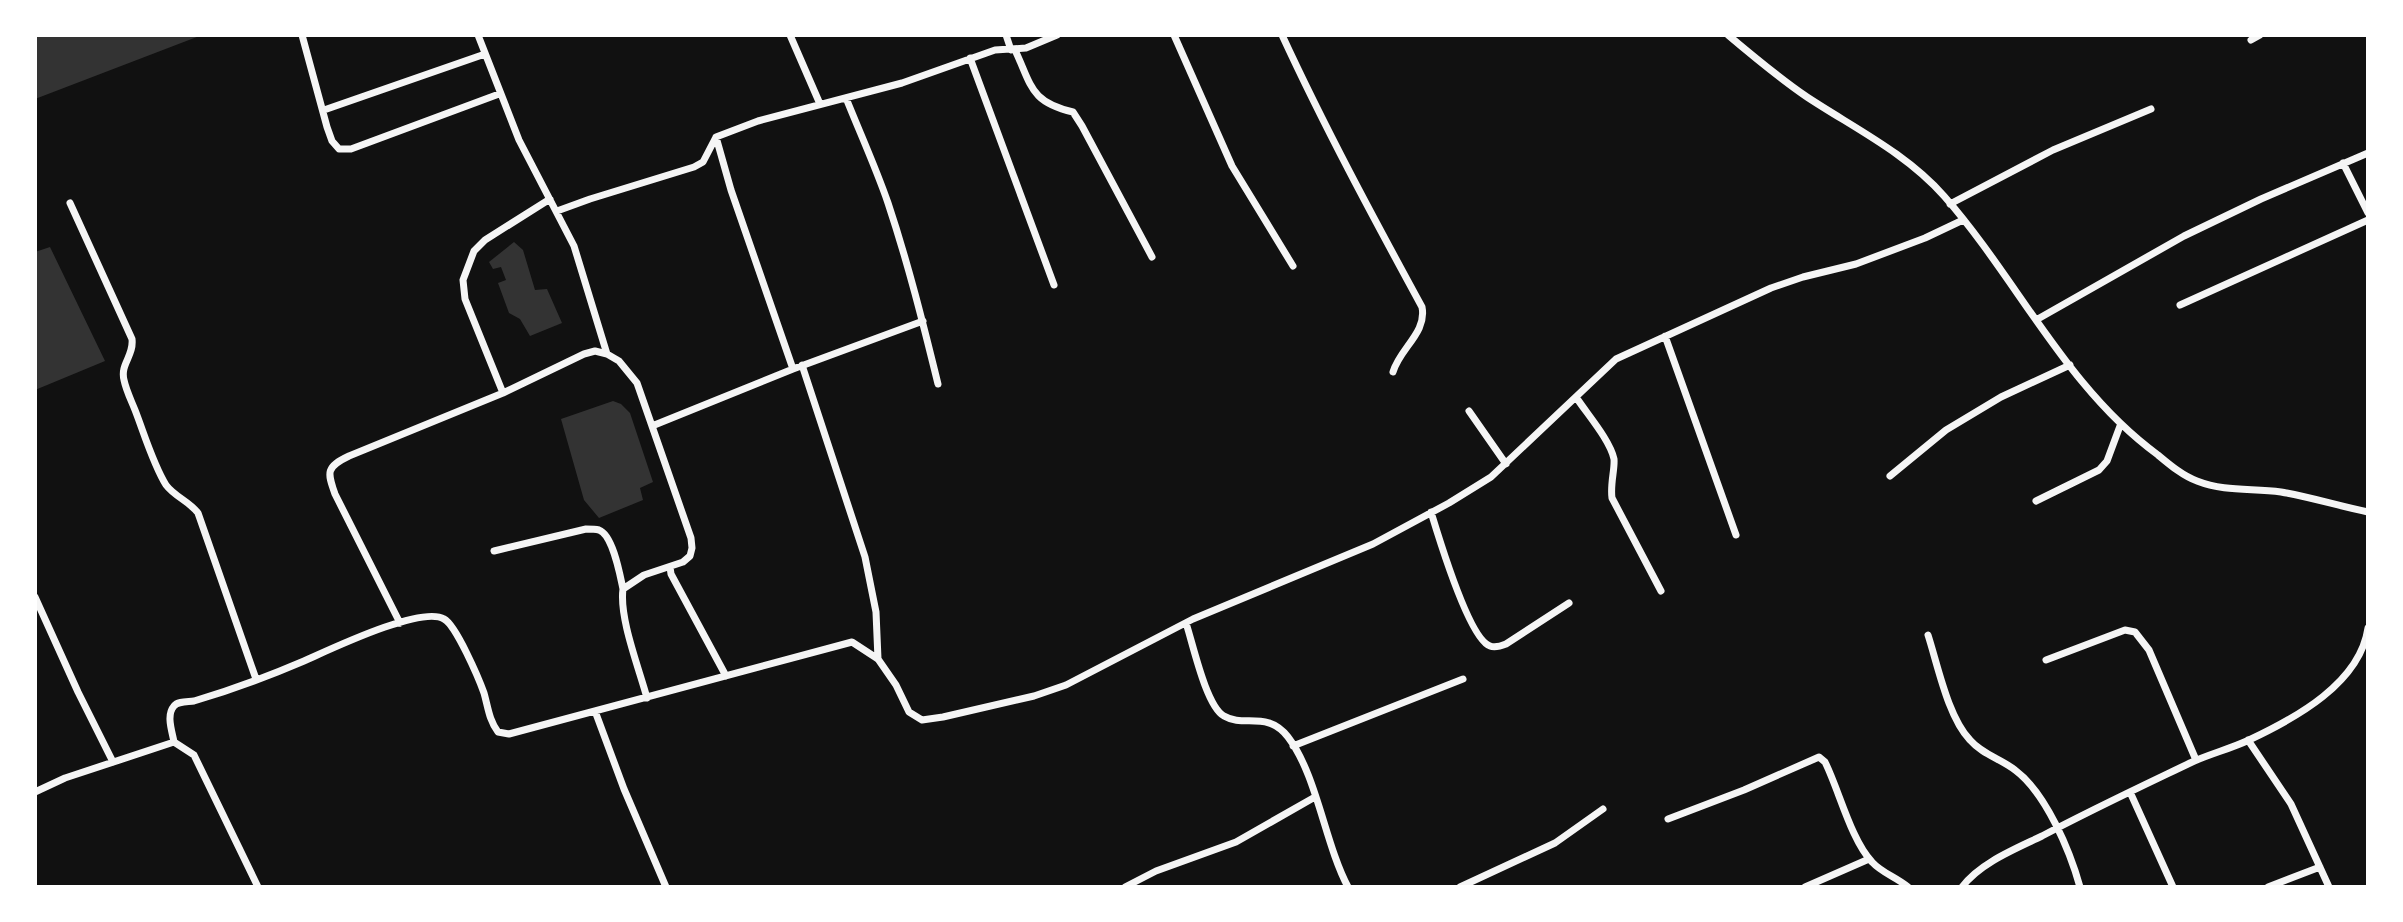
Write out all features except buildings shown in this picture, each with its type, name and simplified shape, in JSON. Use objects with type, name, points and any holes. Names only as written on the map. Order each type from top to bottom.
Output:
[{"type":"street","points":[[302,35],[332,141],[340,149],[351,149],[499,94]]},
{"type":"street","points":[[478,35],[519,140],[574,246],[607,354]]},
{"type":"street","points":[[790,35],[820,104]]},
{"type":"street","points":[[1006,35],[1037,96],[1052,107],[1073,112],[1083,126],[1153,257]]},
{"type":"street","points":[[557,211],[590,198],[694,167],[703,162],[716,137],[758,121],[902,83],[995,50],[1026,48],[1056,35]]},
{"type":"street","points":[[1174,35],[1232,166],[1293,265]]},
{"type":"street","points":[[1282,35],[1354,182],[1422,307],[1424,317],[1421,327],[1396,359],[1393,372]]},
{"type":"street","points":[[1728,35],[1797,90],[1905,159],[1963,220],[2035,320],[2120,426],[2194,480],[2241,491],[2278,492],[2368,512]]},
{"type":"street","points":[[2251,40],[2260,35]]},
{"type":"street","points":[[324,110],[485,54]]},
{"type":"street","points":[[970,58],[1054,285]]},
{"type":"street","points":[[846,99],[887,200],[916,291],[938,384]]},
{"type":"street","points":[[1950,204],[2053,150],[2151,109]]},
{"type":"street","points":[[716,137],[731,190],[793,369]]},
{"type":"street","points":[[2035,320],[2184,236],[2368,153]]},
{"type":"street","points":[[2343,163],[2368,213]]},
{"type":"street","points":[[502,393],[465,299],[463,280],[474,251],[485,240],[550,199]]},
{"type":"street","points":[[70,203],[132,339],[133,349],[123,368],[124,381],[166,484],[173,494],[191,503],[198,513],[256,679]]},
{"type":"street","points":[[258,887],[194,755],[174,742],[170,719],[172,708],[177,703],[192,701],[256,679],[400,622],[431,616],[442,617],[447,621],[473,668],[492,724],[498,733],[509,734],[852,642],[878,659],[896,685],[909,712],[922,720],[1034,696],[1066,685],[1186,623],[1280,581],[1373,544],[1432,512],[1491,477],[1616,359],[1771,288],[1856,264],[1925,238],[1963,220]]},
{"type":"street","points":[[2180,306],[2368,220]]},
{"type":"street","points":[[652,426],[802,365],[923,321]]},
{"type":"street","points":[[1665,336],[1736,536]]},
{"type":"street","points":[[400,622],[335,494],[329,477],[330,469],[348,456],[502,393],[595,351],[619,361],[632,373],[691,538],[690,556],[684,562],[644,575],[624,589]]},
{"type":"street","points":[[802,365],[865,557],[876,612],[878,659]]},
{"type":"street","points":[[1890,476],[1946,430],[2001,397],[2070,365]]},
{"type":"street","points":[[1576,397],[1611,451],[1615,463],[1610,484],[1612,498],[1661,591]]},
{"type":"street","points":[[1469,411],[1506,464]]},
{"type":"street","points":[[2036,501],[2099,470],[2107,461],[2120,426]]},
{"type":"street","points":[[1432,512],[1448,566],[1468,614],[1481,639],[1488,646],[1506,644],[1569,603]]},
{"type":"street","points":[[494,551],[586,529],[599,530],[606,535],[624,589],[622,601],[647,698]]},
{"type":"street","points":[[670,567],[671,574],[726,676]]},
{"type":"street","points":[[35,597],[113,762]]},
{"type":"street","points":[[1186,623],[1206,685],[1218,711],[1227,718],[1271,723],[1282,730],[1293,746],[1348,887]]},
{"type":"street","points":[[1962,887],[1992,862],[2057,828],[2196,760],[2248,740],[2280,724],[2321,697],[2359,658],[2366,642],[2368,628]]},
{"type":"street","points":[[2046,660],[2124,630],[2135,632],[2149,650],[2196,760]]},
{"type":"street","points":[[1928,635],[1950,702],[1963,731],[1970,741],[2016,770],[2028,782],[2057,828],[2080,887]]},
{"type":"street","points":[[1293,746],[1463,679]]},
{"type":"street","points":[[595,711],[624,789],[666,887]]},
{"type":"street","points":[[2248,740],[2291,804],[2329,887]]},
{"type":"street","points":[[35,792],[65,778],[174,742]]},
{"type":"street","points":[[1668,820],[1819,757],[1825,762],[1858,842],[1869,859],[1880,870],[1908,887]]},
{"type":"street","points":[[2130,792],[2173,887]]},
{"type":"street","points":[[1125,887],[1156,871],[1236,842],[1315,797]]},
{"type":"street","points":[[1460,887],[1555,843],[1603,809]]},
{"type":"street","points":[[1805,887],[1869,859]]},
{"type":"street","points":[[2268,887],[2320,867]]},
{"type":"shaded area","points":[[35,35],[202,35],[35,99]]},
{"type":"shaded area","points":[[514,242],[523,250],[535,290],[547,289],[562,323],[530,336],[520,319],[509,313],[498,283],[506,280],[501,267],[493,269],[489,262]]},
{"type":"shaded area","points":[[50,247],[105,361],[35,390],[35,252]]},
{"type":"shaded area","points":[[613,401],[621,404],[630,413],[653,482],[640,488],[643,500],[599,518],[584,500],[561,419]]}]
